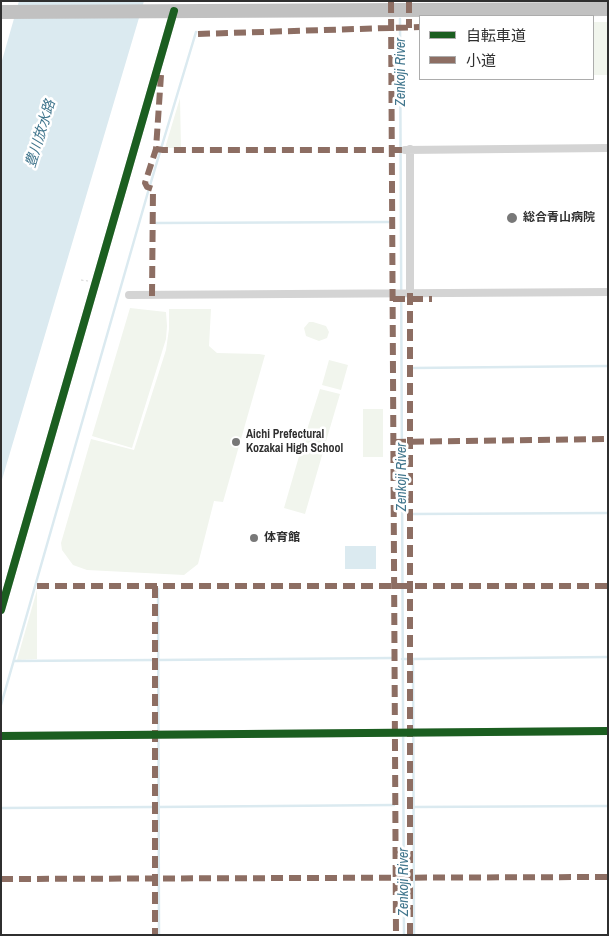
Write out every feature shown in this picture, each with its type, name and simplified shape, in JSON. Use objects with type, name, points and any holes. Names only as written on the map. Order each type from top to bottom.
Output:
[{"type":"highway","points":[[1,12],[608,9]]},
{"type":"street","points":[[1,610],[167,11]]},
{"type":"street","points":[[408,293],[407,149],[608,148]]},
{"type":"street","points":[[129,296],[608,292]]},
{"type":"street","points":[[1,736],[608,731]]},
{"type":"shaded area","points":[[594,22],[608,22],[608,75],[594,75]]},
{"type":"shaded area","points":[[180,98],[181,148],[165,148]]},
{"type":"shaded area","points":[[130,308],[166,312],[167,326],[166,339],[132,448],[92,436]]},
{"type":"shaded area","points":[[169,309],[211,309],[209,346],[217,353],[265,355],[223,502],[214,501],[198,564],[184,575],[87,570],[73,565],[62,550],[61,543],[91,439],[134,450],[166,350]]},
{"type":"shaded area","points":[[309,322],[326,326],[329,332],[327,338],[319,341],[306,336],[304,328]]},
{"type":"shaded area","points":[[329,360],[348,365],[341,390],[322,385]]},
{"type":"shaded area","points":[[320,389],[340,394],[324,448],[303,442]]},
{"type":"shaded area","points":[[363,409],[383,409],[383,457],[363,457]]},
{"type":"shaded area","points":[[302,446],[323,452],[305,514],[284,508]]},
{"type":"shaded area","points":[[37,590],[37,659],[17,660]]},
{"type":"water","name":"豊川放水路","points":[[19,1],[144,1],[1,483],[1,64]]},
{"type":"water","points":[[345,546],[376,546],[376,569],[345,569]]},
{"type":"waterway","name":"Zenkoji River","points":[[400,19],[404,935]]},
{"type":"waterway","points":[[1,705],[148,192],[196,32]]},
{"type":"waterway","points":[[156,223],[390,222]]},
{"type":"waterway","points":[[413,368],[608,366]]},
{"type":"waterway","points":[[413,514],[608,513]]},
{"type":"waterway","points":[[158,589],[159,935]]},
{"type":"waterway","points":[[413,659],[608,657]]},
{"type":"waterway","points":[[158,660],[392,658]]},
{"type":"waterway","points":[[402,659],[413,659],[414,935]]},
{"type":"waterway","points":[[14,661],[153,660]]},
{"type":"waterway","points":[[158,807],[394,805]]},
{"type":"waterway","points":[[414,807],[608,806]]},
{"type":"waterway","points":[[1,808],[152,807]]},
{"type":"marked path","points":[[391,1],[396,935]]},
{"type":"marked path","points":[[409,1],[409,28]]},
{"type":"marked path","points":[[198,34],[419,27]]},
{"type":"marked path","points":[[152,296],[153,189],[147,187],[145,183],[156,149],[161,75]]},
{"type":"marked path","points":[[156,149],[405,150]]},
{"type":"marked path","points":[[410,293],[410,935]]},
{"type":"marked path","points":[[393,299],[432,299]]},
{"type":"marked path","points":[[394,442],[608,439]]},
{"type":"marked path","points":[[37,586],[608,586]]},
{"type":"marked path","points":[[155,586],[155,935]]},
{"type":"marked path","points":[[1,879],[608,877]]},
{"type":"cycle path","points":[[1,610],[174,11]]},
{"type":"cycle path","points":[[1,736],[608,731]]},
{"type":"place","name":"総合青山病院","points":[[512,218]]},
{"type":"place","name":"Aichi Prefectural Kozakai High School","points":[[236,442]]},
{"type":"place","name":"体育館","points":[[254,538]]}]
